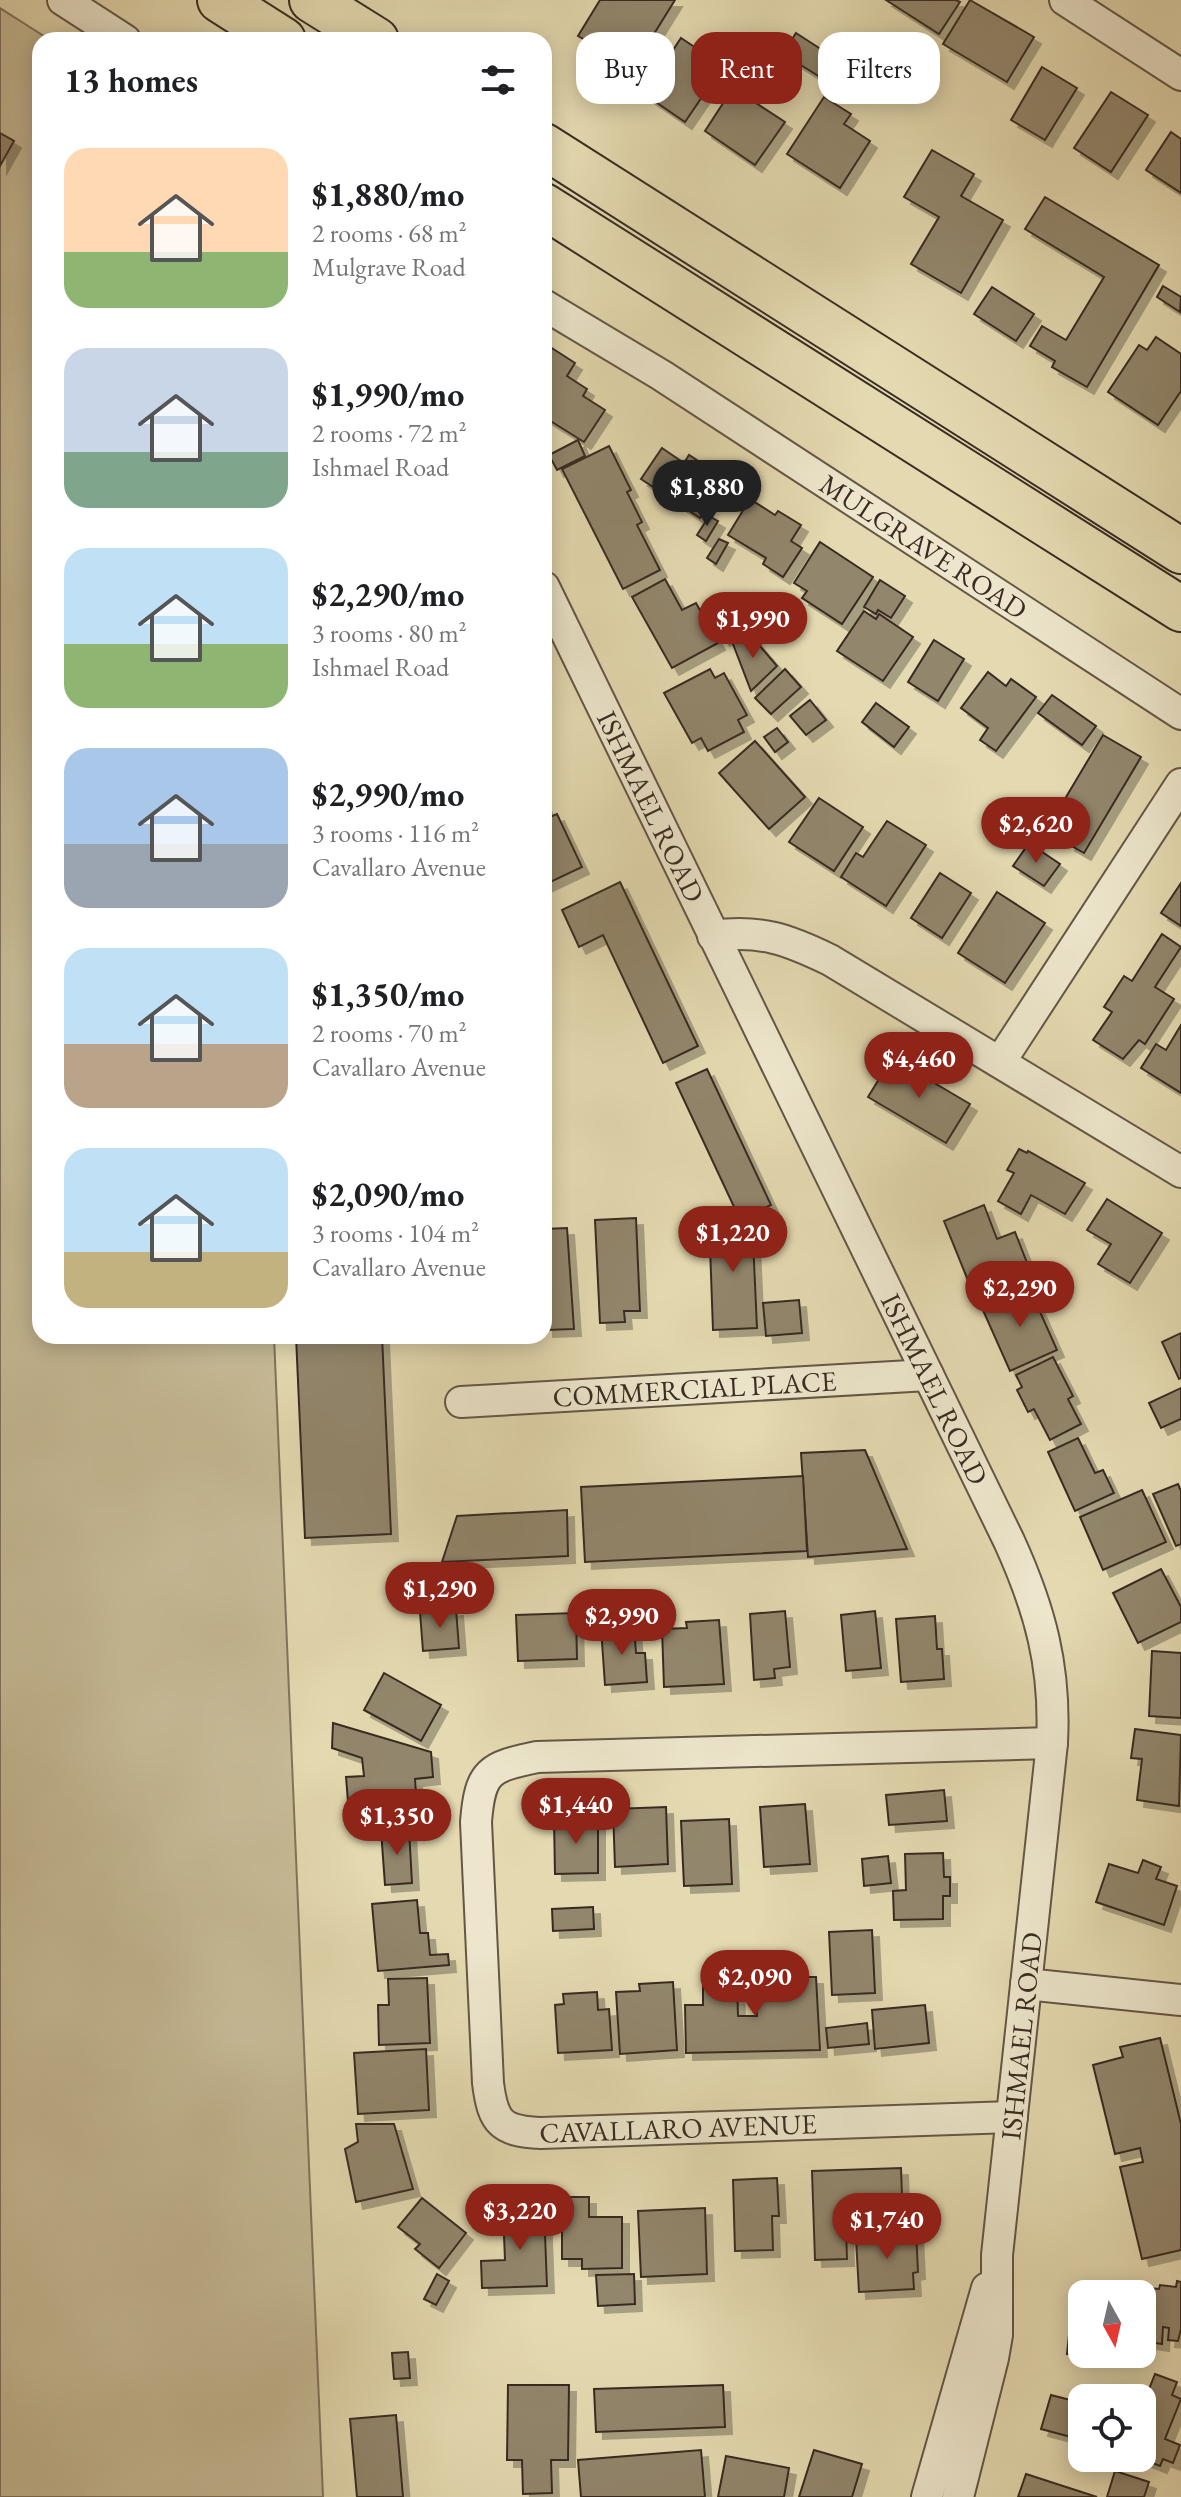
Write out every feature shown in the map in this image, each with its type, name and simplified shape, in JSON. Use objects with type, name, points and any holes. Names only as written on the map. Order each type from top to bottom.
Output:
[{"type":"main road","points":[[220,0],[270,32]]},
{"type":"main road","points":[[312,0],[363,32]]},
{"type":"main road","points":[[552,151],[1181,551]]},
{"type":"main road","points":[[552,211],[1181,609]]},
{"type":"street","points":[[63,0],[113,32]]},
{"type":"street","points":[[1065,0],[1181,75]]},
{"type":"street","name":"MULGRAVE ROAD","points":[[552,310],[661,375],[1181,714]]},
{"type":"street","name":"ISHMAEL ROAD","points":[[552,604],[1009,1541],[1034,1599],[1049,1664],[1052,1743],[997,2255],[997,2335],[977,2429],[958,2497]]},
{"type":"street","points":[[1000,1062],[1181,784]]},
{"type":"street","points":[[713,936],[758,933],[806,948],[1181,1172]]},
{"type":"street","name":"COMMERCIAL PLACE","points":[[461,1402],[928,1375]]},
{"type":"street","name":"CAVALLARO AVENUE","points":[[1012,2117],[541,2133],[516,2132],[498,2122],[491,2105],[488,2083],[476,1822],[478,1798],[485,1777],[505,1764],[537,1757],[1052,1743]]},
{"type":"street","points":[[1026,1984],[1181,2000]]},
{"type":"street","name":"ISHMAEL ROAD","points":[[927,2497],[997,2255]]},
{"type":"shaded area","points":[[0,8],[38,32],[32,32],[32,1344],[274,1344],[323,2497],[0,2497]]},
{"type":"building","points":[[600,0],[675,0],[655,32],[580,32]]},
{"type":"building","points":[[886,0],[960,2],[940,32]]},
{"type":"building","points":[[970,0],[1034,37],[1007,82],[943,44]]},
{"type":"building","points":[[802,37],[818,47],[818,76],[802,66]]},
{"type":"building","points":[[681,38],[691,45],[691,104],[697,104],[685,122],[659,104],[675,104],[675,47]]},
{"type":"building","points":[[1042,67],[1077,88],[1045,140],[1011,120]]},
{"type":"building","points":[[1111,92],[1148,115],[1111,172],[1074,148]]},
{"type":"building","points":[[723,104],[757,104],[785,122],[755,165],[705,131]]},
{"type":"building","points":[[819,104],[835,104],[851,114],[844,124],[870,141],[840,188],[787,154]]},
{"type":"building","points":[[1171,132],[1181,139],[1181,193],[1146,170]]},
{"type":"building","points":[[0,133],[14,141],[0,166]]},
{"type":"building","points":[[932,150],[974,174],[961,196],[1003,220],[961,293],[911,264],[939,217],[904,197]]},
{"type":"building","points":[[1045,197],[1159,265],[1087,387],[1052,367],[1055,361],[1030,346],[1042,326],[1066,340],[1104,277],[1025,229]]},
{"type":"building","points":[[1163,286],[1181,297],[1180,312],[1157,297]]},
{"type":"building","points":[[992,287],[1034,314],[1016,341],[974,314]]},
{"type":"building","points":[[1156,337],[1181,354],[1181,391],[1158,425],[1108,392],[1139,345],[1147,350]]},
{"type":"building","points":[[552,348],[575,363],[567,376],[587,389],[583,396],[605,410],[584,442],[552,422]]},
{"type":"building","points":[[578,440],[585,456],[557,470],[552,453]]},
{"type":"building","points":[[609,446],[631,490],[627,492],[642,522],[637,525],[660,570],[623,589],[562,469]]},
{"type":"building","points":[[662,448],[684,463],[689,455],[712,470],[707,477],[721,486],[700,518],[641,479]]},
{"type":"building","points":[[750,499],[775,515],[778,511],[801,525],[791,541],[802,548],[783,577],[763,564],[766,558],[728,535]]},
{"type":"building","points":[[709,516],[718,521],[706,541],[697,535]]},
{"type":"building","points":[[719,539],[728,543],[716,564],[707,558]]},
{"type":"building","points":[[820,542],[873,577],[842,624],[802,598],[807,591],[794,583]]},
{"type":"building","points":[[665,579],[682,610],[696,603],[718,643],[672,668],[632,597]]},
{"type":"building","points":[[880,580],[905,596],[891,618],[878,610],[876,614],[864,607]]},
{"type":"building","points":[[864,611],[876,619],[879,614],[913,637],[883,681],[837,651]]},
{"type":"building","points":[[734,612],[743,629],[723,639],[714,623]]},
{"type":"building","points":[[748,632],[777,666],[751,691],[733,644]]},
{"type":"building","points":[[934,640],[964,659],[938,701],[908,682]]},
{"type":"building","points":[[710,669],[715,678],[724,673],[747,715],[738,720],[744,732],[708,751],[701,738],[692,743],[664,693]]},
{"type":"building","points":[[785,669],[801,687],[771,714],[755,698]]},
{"type":"building","points":[[988,672],[1006,686],[1011,679],[1036,697],[996,751],[980,740],[988,728],[961,708]]},
{"type":"building","points":[[1052,695],[1096,726],[1082,745],[1038,713]]},
{"type":"building","points":[[810,700],[826,720],[806,735],[790,716]]},
{"type":"building","points":[[876,703],[909,727],[894,747],[862,722]]},
{"type":"building","points":[[777,728],[788,742],[775,752],[764,737]]},
{"type":"building","points":[[1103,735],[1141,757],[1084,853],[1068,844],[1075,832],[1053,819]]},
{"type":"building","points":[[755,741],[805,797],[769,829],[719,773]]},
{"type":"building","points":[[819,798],[863,827],[834,871],[789,842]]},
{"type":"building","points":[[557,814],[582,867],[552,881],[552,816]]},
{"type":"building","points":[[887,821],[926,845],[886,906],[841,877],[856,853],[863,857]]},
{"type":"building","points":[[1029,843],[1060,864],[1044,886],[1013,866]]},
{"type":"building","points":[[940,873],[971,893],[942,938],[911,918]]},
{"type":"building","points":[[620,882],[698,1046],[663,1063],[603,935],[579,947],[562,910]]},
{"type":"building","points":[[1181,883],[1181,926],[1161,913]]},
{"type":"building","points":[[997,892],[1045,923],[1005,983],[958,953]]},
{"type":"building","points":[[1162,934],[1181,947],[1155,987],[1174,999],[1145,1044],[1139,1040],[1123,1059],[1093,1040],[1112,1012],[1104,1007],[1124,976],[1132,981]]},
{"type":"building","points":[[1181,1025],[1181,1093],[1141,1068],[1156,1044],[1166,1050]]},
{"type":"building","points":[[892,1058],[970,1104],[946,1143],[868,1097]]},
{"type":"building","points":[[707,1069],[771,1205],[754,1213],[736,1211],[676,1083]]},
{"type":"building","points":[[1019,1149],[1085,1183],[1065,1214],[1031,1195],[1021,1214],[998,1201],[1014,1173],[1007,1170]]},
{"type":"building","points":[[1107,1199],[1162,1233],[1130,1283],[1098,1264],[1111,1244],[1087,1230]]},
{"type":"building","points":[[984,1205],[997,1239],[1015,1232],[1031,1273],[985,1292],[982,1284],[971,1288],[944,1221]]},
{"type":"building","points":[[752,1217],[757,1328],[713,1330],[709,1219]]},
{"type":"building","points":[[636,1218],[640,1311],[624,1311],[625,1322],[600,1323],[595,1220]]},
{"type":"building","points":[[567,1228],[574,1329],[552,1330],[552,1229]]},
{"type":"building","points":[[1029,1287],[1057,1350],[1010,1371],[982,1308]]},
{"type":"building","points":[[799,1300],[802,1333],[766,1336],[763,1303]]},
{"type":"building","points":[[1181,1333],[1181,1378],[1179,1379],[1162,1342]]},
{"type":"building","points":[[296,1344],[382,1344],[391,1534],[305,1538]]},
{"type":"building","points":[[1053,1357],[1073,1396],[1068,1399],[1081,1424],[1050,1440],[1034,1409],[1028,1412],[1017,1390],[1022,1387],[1016,1375]]},
{"type":"building","points":[[1181,1388],[1181,1419],[1161,1428],[1149,1403]]},
{"type":"building","points":[[1078,1438],[1095,1473],[1103,1470],[1114,1493],[1075,1511],[1048,1452]]},
{"type":"building","points":[[865,1450],[907,1549],[808,1557],[801,1453]]},
{"type":"building","points":[[803,1476],[807,1551],[585,1562],[581,1487]]},
{"type":"building","points":[[1178,1484],[1181,1491],[1181,1544],[1176,1546],[1153,1494]]},
{"type":"building","points":[[1142,1490],[1166,1542],[1103,1570],[1080,1517]]},
{"type":"building","points":[[567,1510],[568,1556],[442,1562],[457,1516]]},
{"type":"building","points":[[1161,1569],[1181,1607],[1181,1622],[1138,1643],[1113,1593]]},
{"type":"building","points":[[456,1609],[459,1648],[423,1651],[420,1612]]},
{"type":"building","points":[[785,1611],[790,1667],[774,1669],[775,1678],[754,1680],[750,1614]]},
{"type":"building","points":[[875,1611],[881,1668],[846,1671],[841,1615]]},
{"type":"building","points":[[576,1613],[577,1659],[518,1661],[516,1615]]},
{"type":"building","points":[[935,1616],[937,1649],[942,1649],[944,1679],[901,1682],[896,1619]]},
{"type":"building","points":[[719,1620],[724,1684],[664,1687],[662,1629],[687,1628],[686,1622]]},
{"type":"building","points":[[634,1626],[636,1653],[645,1653],[647,1682],[605,1685],[601,1628]]},
{"type":"building","points":[[1152,1651],[1181,1653],[1181,1718],[1149,1716]]},
{"type":"building","points":[[384,1673],[441,1705],[421,1741],[364,1710]]},
{"type":"building","points":[[333,1723],[431,1752],[433,1777],[415,1779],[417,1809],[349,1814],[346,1777],[364,1776],[362,1758],[332,1748]]},
{"type":"building","points":[[1135,1729],[1181,1735],[1179,1806],[1137,1800],[1142,1759],[1131,1758]]},
{"type":"building","points":[[944,1790],[947,1821],[889,1825],[886,1795]]},
{"type":"building","points":[[805,1804],[810,1864],[764,1867],[760,1807]]},
{"type":"building","points":[[666,1807],[668,1864],[615,1867],[613,1809]]},
{"type":"building","points":[[598,1818],[598,1873],[555,1874],[554,1819]]},
{"type":"building","points":[[729,1819],[732,1884],[684,1886],[681,1821]]},
{"type":"building","points":[[409,1829],[412,1883],[385,1885],[381,1830]]},
{"type":"building","points":[[943,1853],[944,1877],[950,1877],[950,1896],[943,1896],[943,1919],[894,1920],[893,1891],[906,1890],[905,1854]]},
{"type":"building","points":[[888,1856],[891,1883],[864,1886],[862,1859]]},
{"type":"building","points":[[1143,1860],[1161,1867],[1156,1879],[1177,1886],[1164,1925],[1096,1902],[1109,1864],[1138,1873]]},
{"type":"building","points":[[417,1900],[420,1933],[428,1933],[430,1955],[448,1954],[449,1965],[378,1971],[372,1904]]},
{"type":"building","points":[[593,1907],[594,1929],[553,1931],[552,1909]]},
{"type":"building","points":[[872,1930],[875,1993],[832,1995],[829,1932]]},
{"type":"building","points":[[703,1977],[737,1977],[738,2016],[757,2016],[757,1986],[775,1985],[775,1977],[816,1977],[820,2050],[686,2053],[685,2005],[703,2005]]},
{"type":"building","points":[[427,1978],[430,2043],[379,2045],[378,2005],[389,2005],[388,1979]]},
{"type":"building","points":[[673,1982],[677,2050],[620,2054],[616,1992],[640,1991],[639,1984]]},
{"type":"building","points":[[597,1992],[598,2010],[609,2009],[612,2050],[558,2053],[555,2005],[564,2004],[563,1994]]},
{"type":"building","points":[[925,2005],[929,2043],[875,2049],[872,2010]]},
{"type":"building","points":[[867,2023],[869,2044],[828,2048],[826,2028]]},
{"type":"building","points":[[1160,2038],[1181,2124],[1181,2250],[1142,2259],[1120,2167],[1143,2162],[1140,2148],[1115,2154],[1093,2065],[1123,2057],[1120,2047]]},
{"type":"building","points":[[426,2049],[429,2110],[358,2114],[354,2053]]},
{"type":"building","points":[[356,2124],[394,2124],[413,2189],[356,2202],[345,2149],[358,2142]]},
{"type":"building","points":[[901,2168],[903,2223],[846,2226],[847,2259],[815,2260],[812,2171]]},
{"type":"building","points":[[777,2178],[779,2216],[772,2216],[773,2250],[735,2251],[733,2180]]},
{"type":"building","points":[[562,2197],[589,2197],[589,2217],[622,2217],[622,2268],[582,2269],[582,2259],[562,2259]]},
{"type":"building","points":[[422,2198],[466,2233],[439,2268],[415,2249],[420,2244],[398,2227]]},
{"type":"building","points":[[544,2208],[547,2286],[482,2288],[481,2261],[505,2260],[503,2210]]},
{"type":"building","points":[[705,2208],[707,2274],[641,2277],[638,2211]]},
{"type":"building","points":[[916,2230],[918,2272],[913,2273],[914,2289],[859,2292],[856,2239],[867,2239],[866,2233]]},
{"type":"building","points":[[437,2274],[449,2281],[436,2305],[424,2299]]},
{"type":"building","points":[[634,2274],[635,2304],[598,2306],[596,2275]]},
{"type":"building","points":[[1177,2281],[1181,2282],[1178,2341],[1168,2340],[1169,2328],[1163,2327],[1162,2344],[1156,2343],[1156,2289],[1160,2285],[1176,2287]]},
{"type":"building","points":[[408,2352],[410,2378],[394,2379],[392,2353]]},
{"type":"building","points":[[1155,2374],[1177,2382],[1172,2395],[1181,2399],[1165,2439],[1180,2445],[1173,2463],[1163,2459],[1160,2466],[1156,2464],[1156,2384],[1151,2384]]},
{"type":"building","points":[[508,2385],[569,2385],[568,2460],[551,2460],[552,2493],[523,2494],[522,2460],[507,2460]]},
{"type":"building","points":[[723,2385],[725,2427],[596,2432],[594,2389]]},
{"type":"building","points":[[1051,2395],[1068,2399],[1068,2436],[1041,2429]]},
{"type":"building","points":[[396,2415],[403,2497],[357,2497],[350,2419]]},
{"type":"building","points":[[701,2450],[705,2497],[581,2497],[578,2460]]},
{"type":"building","points":[[814,2450],[862,2464],[852,2497],[799,2497]]},
{"type":"building","points":[[726,2456],[789,2468],[784,2497],[718,2497]]},
{"type":"building","points":[[1115,2472],[1149,2482],[1144,2497],[1107,2497]]},
{"type":"building","points":[[1026,2474],[1097,2497],[1018,2497]]}]
